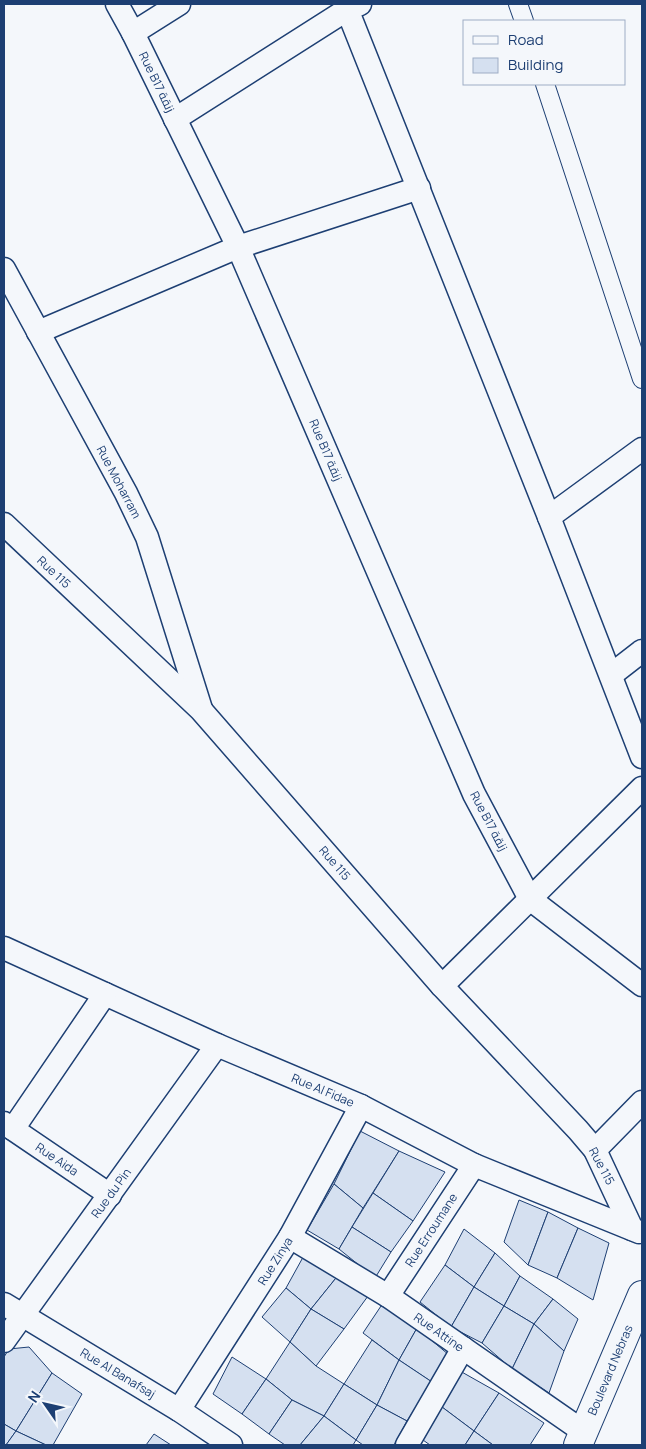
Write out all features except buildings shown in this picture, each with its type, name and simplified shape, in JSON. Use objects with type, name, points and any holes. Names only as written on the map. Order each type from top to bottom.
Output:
[{"type":"street","name":"Rue B17 زنقة","points":[[118,4],[134,33],[238,247],[474,794],[530,899]]},
{"type":"street","points":[[134,33],[179,4]]},
{"type":"street","points":[[518,4],[524,20]]},
{"type":"street","points":[[175,119],[351,5],[419,188],[642,758]]},
{"type":"street","points":[[545,85],[642,379]]},
{"type":"street","points":[[38,332],[238,247],[419,188]]},
{"type":"street","name":"Rue Moharram","points":[[4,269],[126,493],[147,537],[201,710]]},
{"type":"street","points":[[549,517],[642,449]]},
{"type":"street","name":"Rue 115","points":[[4,524],[201,710],[442,986],[595,1150],[637,1231]]},
{"type":"street","points":[[611,675],[642,652]]},
{"type":"street","points":[[442,986],[642,788]]},
{"type":"street","points":[[530,899],[642,985]]},
{"type":"street","name":"Rue Al Fidae","points":[[4,948],[217,1045],[361,1106],[474,1165],[637,1231]]},
{"type":"street","points":[[8,1126],[105,994]]},
{"type":"street","name":"Rue du Pin","points":[[4,1341],[13,1310],[110,1195],[217,1045]]},
{"type":"street","points":[[595,1150],[642,1102]]},
{"type":"street","name":"Rue Zinya","points":[[179,1410],[290,1237],[361,1106]]},
{"type":"street","name":"Rue Aida","points":[[8,1126],[110,1195]]},
{"type":"street","name":"Rue Erroumane","points":[[388,1296],[474,1165]]},
{"type":"street","name":"Rue Attine","points":[[290,1237],[388,1296],[463,1348],[581,1439]]},
{"type":"street","name":"Boulevard Nebras","points":[[581,1439],[642,1295]]},
{"type":"street","name":"Rue Al Banafsaj","points":[[13,1310],[179,1410],[232,1445]]},
{"type":"street","points":[[407,1445],[463,1348]]}]
